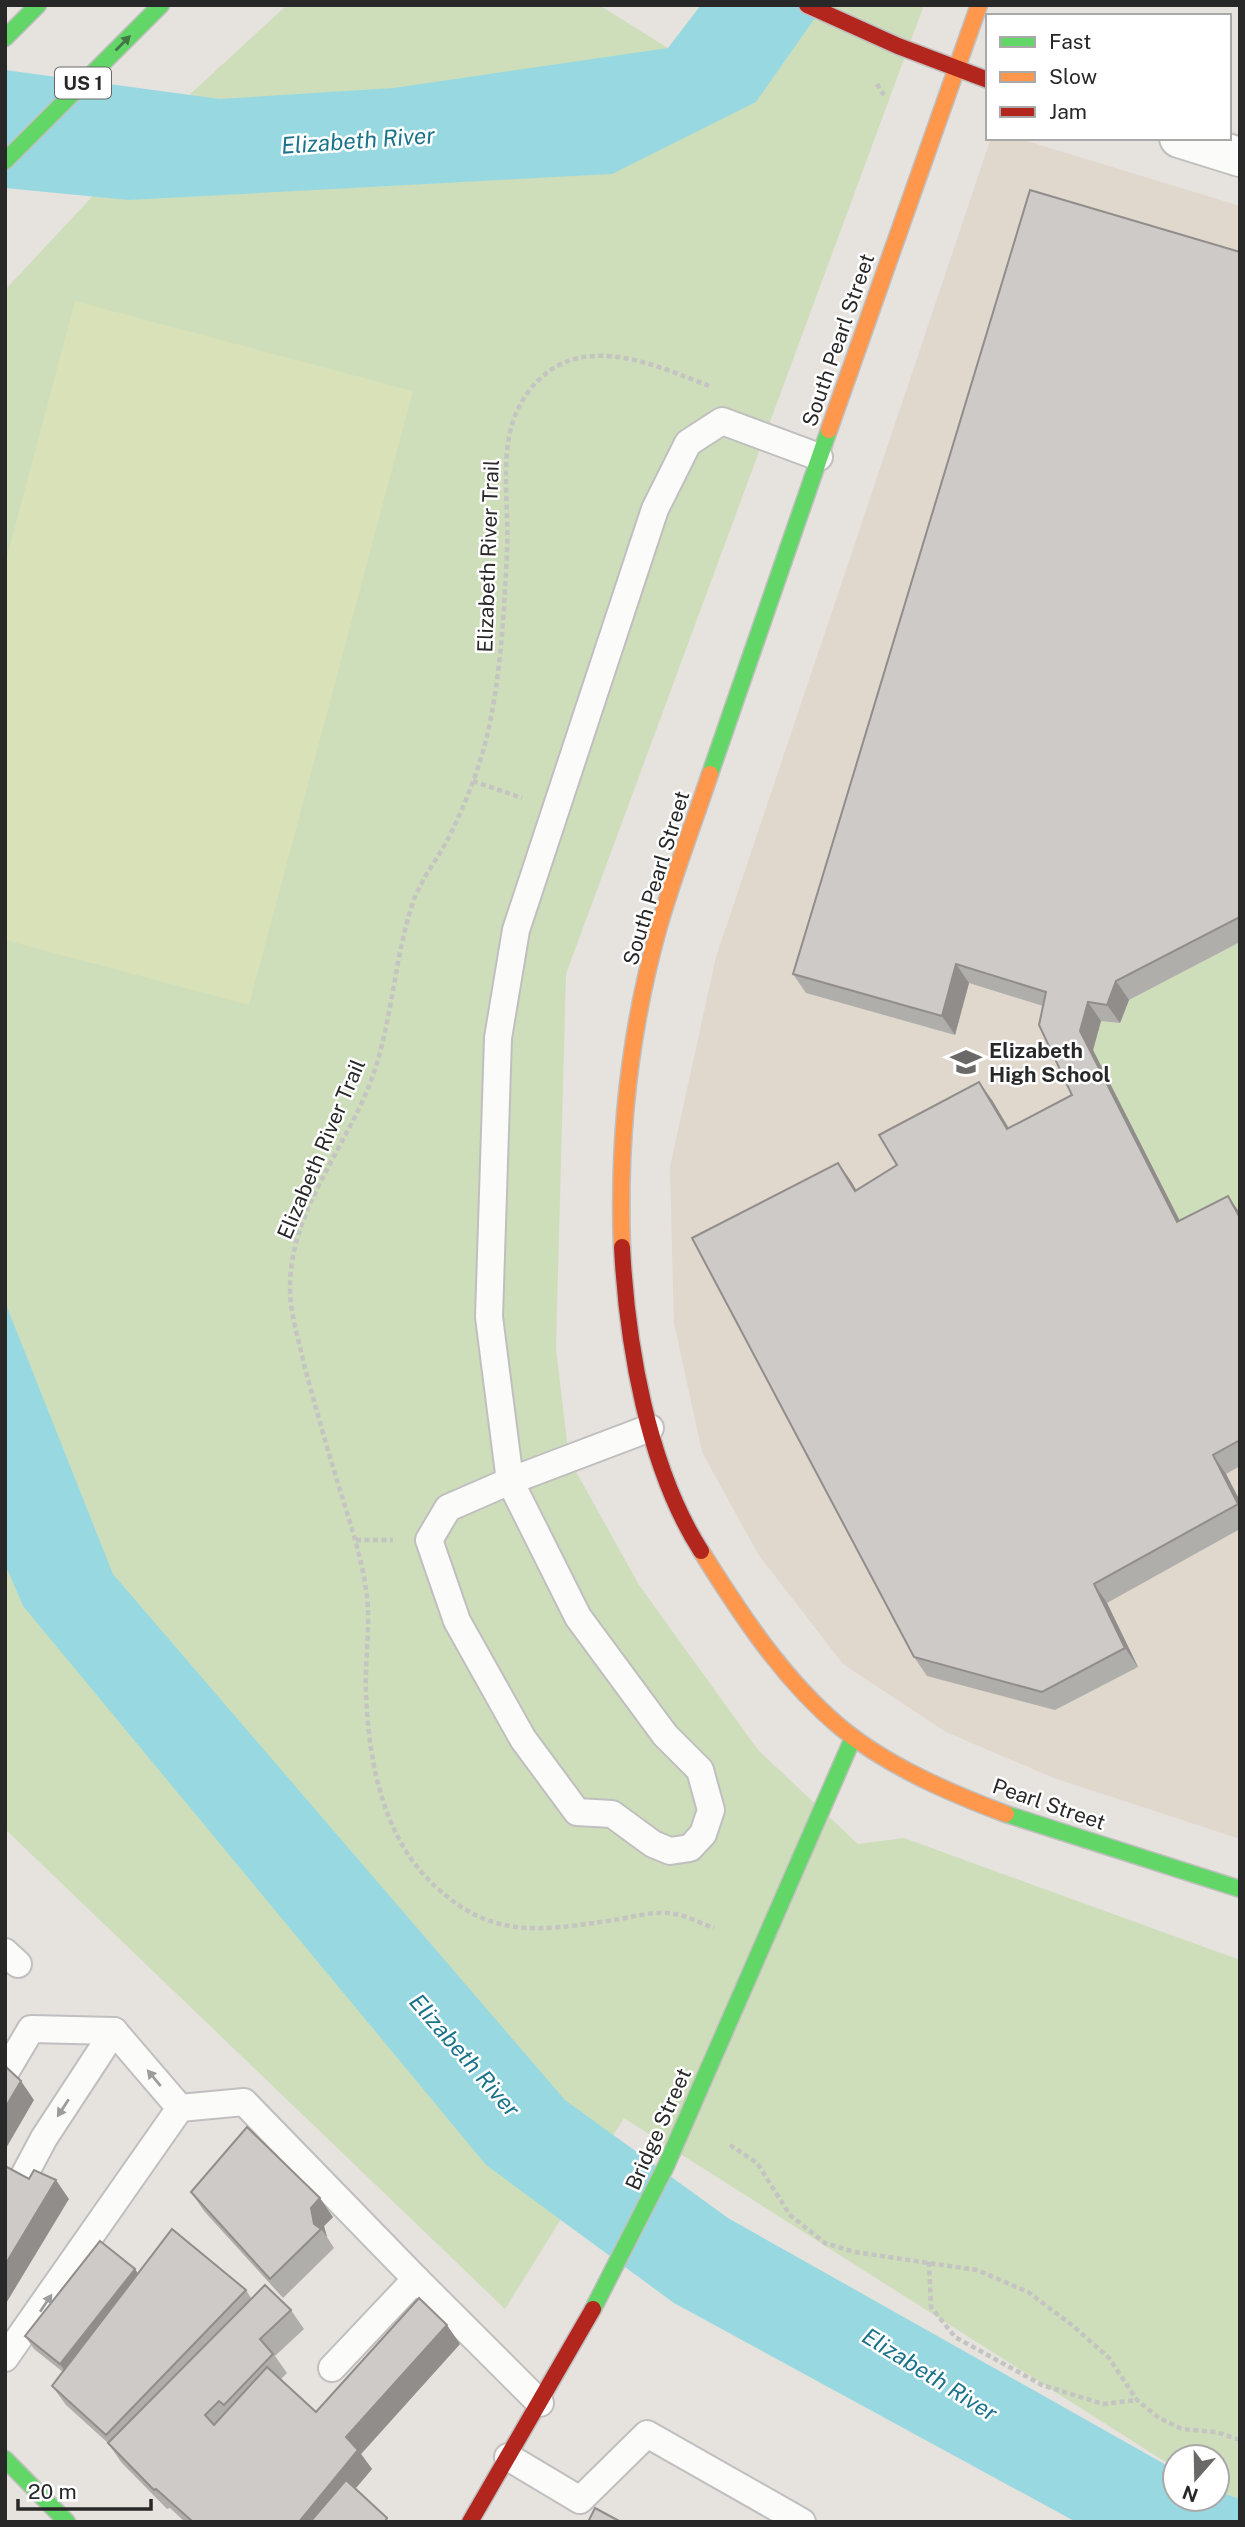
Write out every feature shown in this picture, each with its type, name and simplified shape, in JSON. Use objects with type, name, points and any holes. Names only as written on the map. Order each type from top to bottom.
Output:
[{"type":"main road","points":[[5,38],[37,5]]},
{"type":"main road","name":"US 1","points":[[5,161],[161,5]]},
{"type":"main road","points":[[807,5],[986,79]]},
{"type":"main road","name":"South Pearl Street","points":[[853,1738],[765,1646],[721,1587],[687,1529],[660,1465],[633,1356],[620,1239],[624,1141],[641,1008],[654,945],[673,882],[819,457],[979,5]]},
{"type":"main road","name":"Pearl Street","points":[[853,1738],[948,1790],[1042,1826],[1240,1889]]},
{"type":"main road","name":"Bridge Street","points":[[470,2522],[617,2267],[666,2166],[853,1738]]},
{"type":"main road","points":[[5,2459],[67,2522]]},
{"type":"street","points":[[1185,140],[1240,157]]},
{"type":"lane","points":[[650,1428],[510,1481],[448,1508],[429,1540],[457,1621],[523,1739],[577,1812],[612,1814],[653,1844],[670,1851],[690,1848],[703,1834],[710,1810],[700,1770],[665,1735],[578,1617],[510,1481],[489,1317],[498,1038],[516,930],[655,509],[688,443],[722,421],[819,457]]},
{"type":"lane","points":[[6,2071],[31,2029],[114,2031],[180,2108]]},
{"type":"lane","points":[[19,2185],[44,2138],[114,2031]]},
{"type":"lane","points":[[5,2358],[180,2108],[244,2102],[540,2403]]},
{"type":"lane","points":[[331,2368],[416,2279]]},
{"type":"lane","points":[[508,2457],[580,2500],[648,2434],[802,2522]]},
{"type":"path","name":"Elizabeth River Trail","points":[[714,1928],[673,1913],[568,1927],[513,1929],[486,1921],[460,1905],[423,1874],[398,1835],[381,1796],[372,1762],[366,1692],[368,1606],[356,1540],[321,1429],[293,1321],[290,1285],[294,1254],[307,1212],[371,1081],[414,899],[428,867],[449,838],[473,781],[487,735],[503,643],[509,523],[505,472],[511,425],[528,392],[550,370],[583,356],[618,355],[648,362],[720,391]]},
{"type":"path","points":[[473,781],[556,810]]},
{"type":"path","points":[[730,2145],[757,2163],[790,2215],[825,2243],[854,2252],[977,2270],[1028,2292],[1072,2325],[1109,2358],[1137,2400],[1159,2418],[1182,2429],[1216,2432],[1240,2440]]},
{"type":"path","points":[[929,2262],[931,2307],[955,2337],[1042,2385],[1104,2404],[1137,2400]]},
{"type":"shaded area","name":"Elizabeth High School","points":[[990,140],[1024,140],[1240,206],[1240,1839],[1054,1778],[946,1732],[843,1664],[758,1554],[702,1452],[674,1323],[670,1167],[716,957]]},
{"type":"green space","points":[[287,5],[599,5],[668,48],[701,5],[924,5],[566,974],[556,1348],[569,1459],[639,1585],[758,1750],[858,1844],[904,1838],[1240,1960],[1240,2499],[1231,2496],[1231,2443],[1161,2443],[1161,2459],[624,2118],[505,2309],[5,1829],[5,290],[174,109]]},
{"type":"green space","points":[[75,301],[413,391],[249,1005],[5,940],[5,564]]},
{"type":"green space","points":[[1240,942],[1240,1215],[1190,1241],[1093,1050],[1101,1021],[1120,1023],[1129,1000]]},
{"type":"water","name":"Elizabeth River","points":[[701,5],[824,5],[756,102],[612,174],[129,200],[5,188],[5,70],[220,99],[393,88],[668,48]]},
{"type":"water","name":"Elizabeth River","points":[[5,1302],[113,1574],[565,2100],[728,2218],[1161,2462],[1161,2513],[1231,2513],[1231,2496],[1240,2499],[1240,2522],[1076,2522],[674,2303],[486,2165],[23,1606],[5,1564]]},
{"type":"building","name":"Elizabeth High School","points":[[1030,190],[1240,252],[1240,917],[1116,981],[1107,1005],[1088,1002],[1080,1031],[1177,1222],[1228,1196],[1240,1218],[1240,1440],[1213,1455],[1238,1504],[1094,1584],[1125,1648],[1042,1692],[914,1657],[692,1238],[838,1163],[855,1191],[897,1165],[879,1135],[979,1082],[1007,1129],[1072,1095],[1039,1025],[1046,992],[956,964],[942,1016],[793,974]]},
{"type":"building","points":[[5,2066],[21,2081],[5,2108]]},
{"type":"building","points":[[247,2127],[320,2198],[311,2208],[314,2224],[321,2229],[270,2279],[191,2192]]},
{"type":"building","points":[[5,2166],[29,2179],[34,2170],[56,2180],[5,2265]]},
{"type":"building","points":[[172,2229],[246,2290],[106,2435],[52,2386]]},
{"type":"building","points":[[100,2241],[135,2269],[60,2364],[25,2336]]},
{"type":"building","points":[[265,2285],[291,2310],[260,2339],[273,2354],[224,2405],[219,2401],[205,2415],[214,2425],[267,2367],[316,2412],[419,2298],[447,2325],[346,2437],[358,2450],[299,2522],[193,2522],[154,2490],[108,2443]]},
{"type":"building","points":[[346,2480],[387,2518],[385,2522],[310,2522]]},
{"type":"building","points":[[595,2508],[621,2522],[588,2522]]},
{"type":"traffic: fast","points":[[5,38],[38,5]]},
{"type":"traffic: fast","points":[[5,161],[161,5]]},
{"type":"traffic: fast","points":[[710,774],[829,430]]},
{"type":"traffic: fast","points":[[593,2309],[666,2166],[853,1738]]},
{"type":"traffic: fast","points":[[1006,1814],[1240,1889]]},
{"type":"traffic: fast","points":[[5,2459],[67,2522]]},
{"type":"traffic: slow","points":[[829,430],[979,5]]},
{"type":"traffic: slow","points":[[622,1247],[624,1126],[640,1005],[665,907],[710,774]]},
{"type":"traffic: slow","points":[[701,1551],[764,1645],[800,1688],[840,1727],[898,1766],[1006,1814]]},
{"type":"traffic: jam","points":[[807,5],[898,46],[986,79]]},
{"type":"traffic: jam","points":[[622,1247],[629,1324],[643,1405],[667,1482],[701,1551]]},
{"type":"traffic: jam","points":[[470,2522],[593,2309]]},
{"type":"place","name":"Elizabeth High School","points":[[966,1062]]}]
